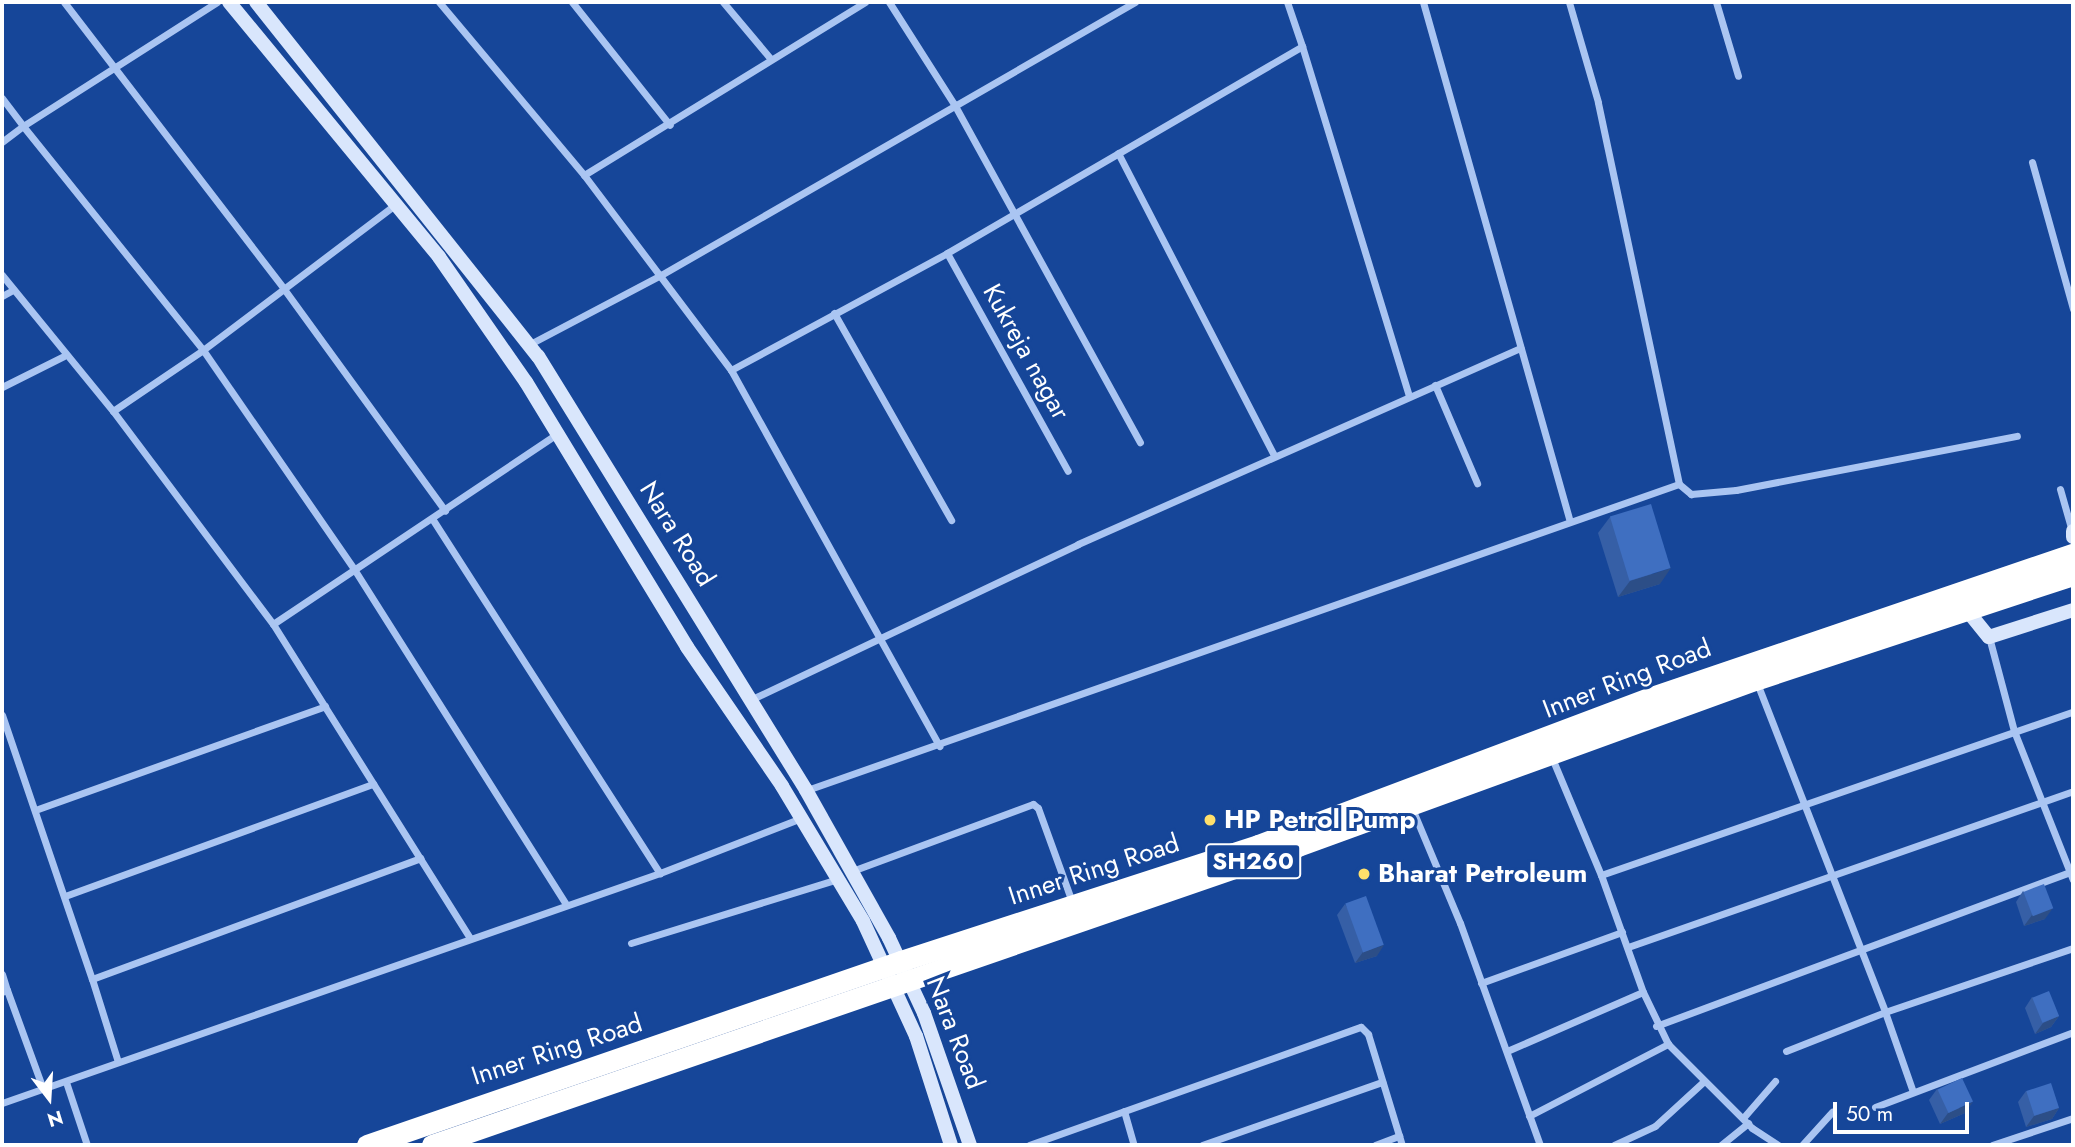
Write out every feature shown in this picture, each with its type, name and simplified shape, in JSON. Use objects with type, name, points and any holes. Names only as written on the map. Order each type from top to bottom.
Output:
[{"type":"highway","name":"Inner Ring Road","points":[[432,1145],[1074,906],[1258,845],[1649,698],[2073,554]]},
{"type":"highway","name":"Inner Ring Road","points":[[367,1145],[897,974],[1410,804],[1755,680],[2073,575]]},
{"type":"main road","name":"Nara Road","points":[[229,2],[439,257],[557,433],[687,647],[801,818],[845,875]]},
{"type":"main road","name":"Nara Road","points":[[256,2],[530,344],[806,790],[845,875],[897,974],[970,1145]]},
{"type":"main road","points":[[2073,531],[2073,537]]},
{"type":"main road","points":[[1966,609],[1989,637],[2073,610]]},
{"type":"main road","name":"Nara Road","points":[[897,974],[951,1145]]},
{"type":"street","points":[[64,2],[284,289],[445,511]]},
{"type":"street","points":[[2,142],[217,2]]},
{"type":"street","points":[[439,2],[584,175],[731,370],[939,746]]},
{"type":"street","points":[[572,2],[670,124]]},
{"type":"street","points":[[723,2],[770,58]]},
{"type":"street","points":[[584,175],[670,124],[770,58],[865,2]]},
{"type":"street","points":[[889,2],[954,104],[1140,442]]},
{"type":"street","points":[[530,344],[661,275],[1135,2]]},
{"type":"street","points":[[1287,2],[1409,396]]},
{"type":"street","points":[[1423,2],[1570,522]]},
{"type":"street","points":[[1569,2],[1598,102],[1679,484],[1691,494],[1736,490],[2017,436]]},
{"type":"street","points":[[1716,2],[1738,76]]},
{"type":"street","points":[[731,370],[947,253],[1302,46]]},
{"type":"street","points":[[2,98],[203,350],[354,569],[566,904]]},
{"type":"street","points":[[1118,153],[1274,455]]},
{"type":"street","points":[[2032,162],[2073,309]]},
{"type":"street","points":[[113,411],[203,350],[396,204]]},
{"type":"street","name":"Kukreja nagar","points":[[947,253],[1068,471]]},
{"type":"street","points":[[2,275],[64,356],[113,411],[273,624],[469,937]]},
{"type":"street","points":[[2,296],[13,290]]},
{"type":"street","points":[[834,313],[951,520]]},
{"type":"street","points":[[750,700],[1274,455],[1521,348]]},
{"type":"street","points":[[2,387],[64,356]]},
{"type":"street","points":[[1435,386],[1477,483]]},
{"type":"street","points":[[273,624],[433,520],[557,433]]},
{"type":"street","points":[[806,790],[939,746],[1679,484]]},
{"type":"street","points":[[2060,489],[2073,531]]},
{"type":"street","points":[[2063,498],[2073,494]]},
{"type":"street","points":[[433,520],[660,873]]},
{"type":"street","points":[[1656,1026],[1863,947],[2072,875],[2040,803],[2014,731],[1989,637]]},
{"type":"street","points":[[1755,680],[1863,947],[1912,1089]]},
{"type":"street","points":[[38,808],[325,706]]},
{"type":"street","points":[[1601,875],[2073,712]]},
{"type":"street","points":[[2,715],[38,808],[118,1062]]},
{"type":"street","points":[[1550,753],[1601,875],[1656,1026],[1668,1044],[1703,1082],[1745,1121],[1778,1145]]},
{"type":"street","points":[[65,896],[373,784]]},
{"type":"street","points":[[1628,947],[2073,791]]},
{"type":"street","points":[[631,943],[845,875],[1033,804],[1038,808],[1074,906]]},
{"type":"street","points":[[1410,804],[1507,1051],[1540,1145]]},
{"type":"street","points":[[2,1103],[469,937],[660,873],[801,818]]},
{"type":"street","points":[[93,979],[420,859]]},
{"type":"street","points":[[1481,983],[1622,932]]},
{"type":"street","points":[[1786,1051],[1885,1012],[2073,948]]},
{"type":"street","points":[[2,974],[5,991],[43,1089]]},
{"type":"street","points":[[1507,1051],[1643,992]]},
{"type":"street","points":[[1029,1145],[1351,1027],[1361,1027],[1368,1034],[1402,1145]]},
{"type":"street","points":[[1875,1107],[1912,1089],[2073,1032]]},
{"type":"street","points":[[1530,1116],[1668,1044]]},
{"type":"street","points":[[66,1082],[87,1145]]},
{"type":"street","points":[[1202,1145],[1382,1082]]},
{"type":"street","points":[[1614,1145],[1655,1126],[1703,1082]]},
{"type":"street","points":[[1721,1145],[1745,1121],[1775,1082]]},
{"type":"street","points":[[1124,1111],[1134,1145]]},
{"type":"street","points":[[1802,1145],[1832,1112]]},
{"type":"street","points":[[1992,1145],[2073,1118]]},
{"type":"street","points":[[1375,1145],[1399,1136]]},
{"type":"building","points":[[1651,504],[1671,568],[1629,581],[1610,517]]},
{"type":"building","points":[[2044,884],[2053,908],[2033,916],[2023,892]]},
{"type":"building","points":[[1366,896],[1384,945],[1363,952],[1345,904]]},
{"type":"building","points":[[2049,991],[2059,1016],[2042,1023],[2032,998]]},
{"type":"building","points":[[1962,1078],[1973,1102],[1949,1113],[1938,1089]]},
{"type":"building","points":[[2051,1083],[2059,1108],[2034,1116],[2026,1091]]},
{"type":"place","name":"HP Petrol Pump","points":[[1210,820]]},
{"type":"place","name":"Bharat Petroleum","points":[[1364,874]]}]
